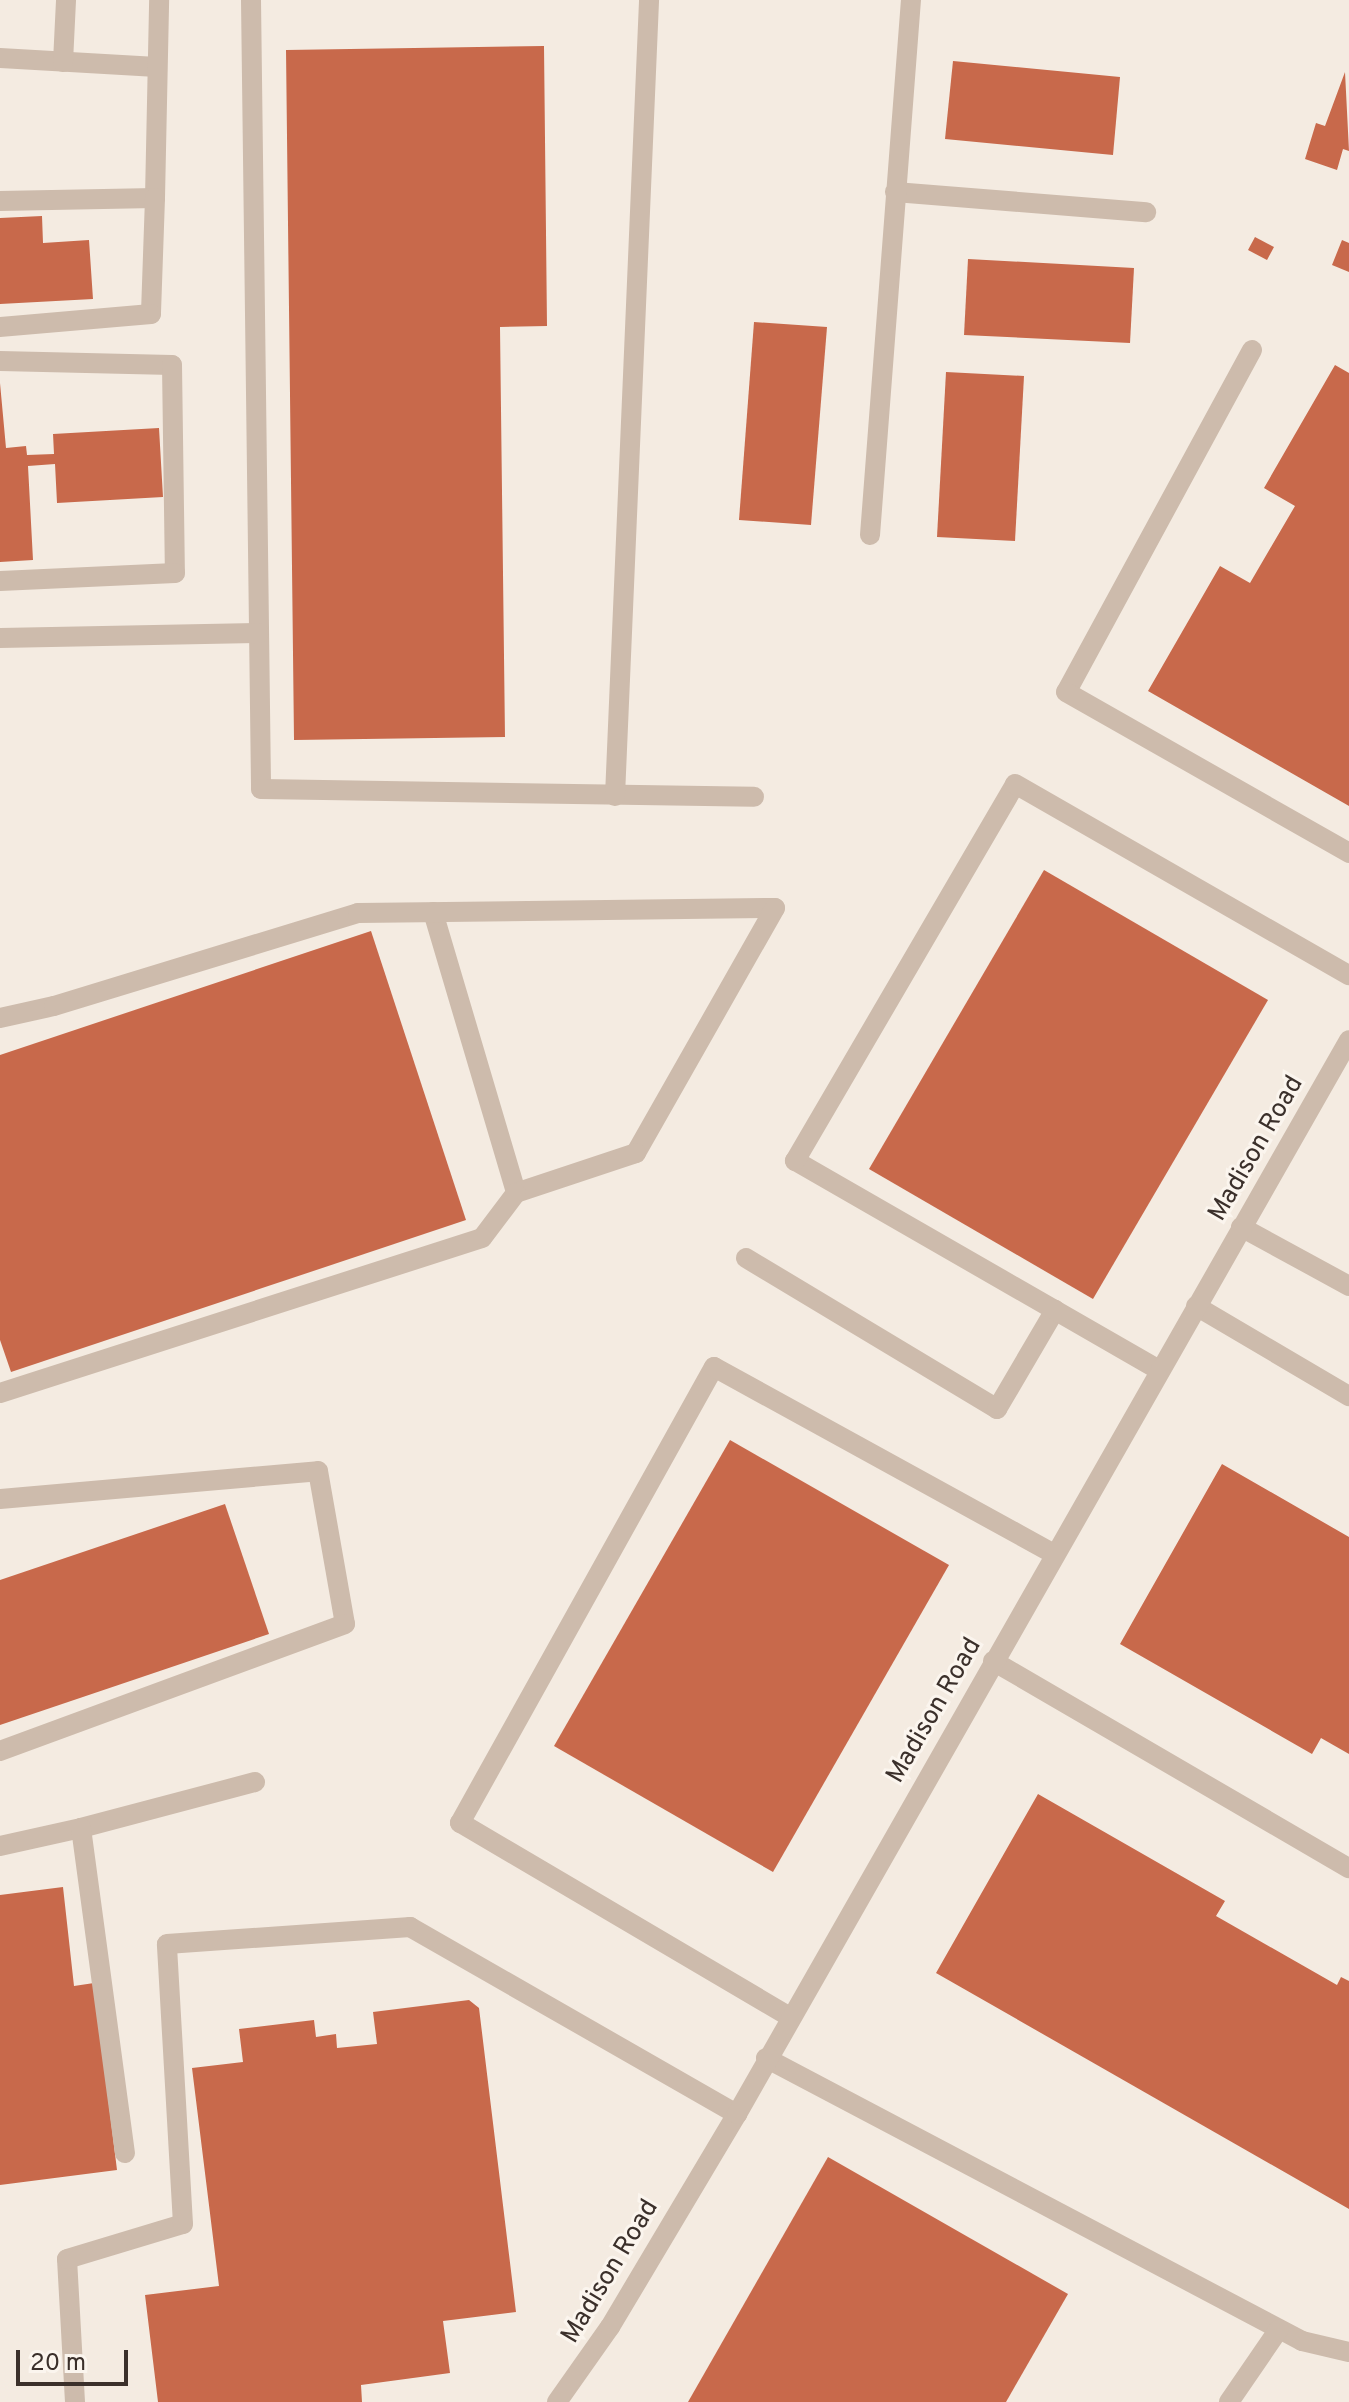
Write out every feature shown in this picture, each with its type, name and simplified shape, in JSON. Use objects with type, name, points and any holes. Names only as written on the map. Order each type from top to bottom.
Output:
[{"type":"street","points":[[63,62],[66,0]]},
{"type":"street","points":[[0,327],[151,314],[159,0]]},
{"type":"street","points":[[251,0],[261,789],[754,797]]},
{"type":"street","points":[[615,796],[649,0]]},
{"type":"street","points":[[870,535],[911,0]]},
{"type":"street","points":[[0,58],[157,67]]},
{"type":"street","points":[[895,192],[1146,212]]},
{"type":"street","points":[[0,201],[155,198]]},
{"type":"street","points":[[1252,350],[1066,692],[1349,853]]},
{"type":"street","points":[[0,361],[172,365],[175,573],[0,581]]},
{"type":"street","points":[[0,638],[259,633]]},
{"type":"street","points":[[1159,1370],[795,1161],[1015,784],[1349,975]]},
{"type":"street","points":[[0,1018],[54,1006],[358,913],[775,908],[636,1153],[516,1193],[482,1238],[0,1393]]},
{"type":"street","points":[[433,912],[516,1193]]},
{"type":"street","name":"Madison Road","points":[[557,2402],[610,2327],[737,2114],[766,2058],[1349,1040]]},
{"type":"street","points":[[1241,1227],[1349,1286]]},
{"type":"street","points":[[746,1258],[997,1409],[1055,1310]]},
{"type":"street","points":[[1196,1306],[1349,1396]]},
{"type":"street","points":[[790,2017],[460,1823],[714,1367],[1054,1554]]},
{"type":"street","points":[[0,1499],[318,1471],[345,1624],[0,1751]]},
{"type":"street","points":[[993,1661],[1349,1868]]},
{"type":"street","points":[[0,1846],[255,1782]]},
{"type":"street","points":[[81,1828],[125,2153]]},
{"type":"street","points":[[75,2402],[67,2259],[183,2224],[167,1944],[410,1927],[737,2114]]},
{"type":"street","points":[[766,2058],[1302,2341],[1349,2352]]},
{"type":"street","points":[[1229,2402],[1279,2329]]},
{"type":"building","points":[[544,46],[547,326],[500,327],[505,737],[294,740],[286,50]]},
{"type":"building","points":[[953,61],[1120,77],[1113,155],[945,139]]},
{"type":"building","points":[[1345,72],[1349,151],[1343,149],[1337,170],[1305,159],[1316,123],[1325,126]]},
{"type":"building","points":[[42,216],[43,243],[89,240],[93,299],[0,304],[0,218]]},
{"type":"building","points":[[1255,237],[1274,247],[1267,260],[1248,250]]},
{"type":"building","points":[[1342,240],[1349,243],[1349,272],[1332,265]]},
{"type":"building","points":[[968,259],[1134,268],[1130,343],[964,335]]},
{"type":"building","points":[[754,322],[827,327],[811,525],[739,520]]},
{"type":"building","points":[[1335,365],[1349,373],[1349,806],[1148,691],[1220,566],[1250,583],[1295,506],[1264,488]]},
{"type":"building","points":[[946,372],[1024,376],[1015,541],[937,537]]},
{"type":"building","points":[[0,383],[6,448],[26,446],[27,455],[54,454],[53,434],[159,428],[163,497],[57,503],[55,464],[28,466],[33,560],[0,562]]},
{"type":"building","points":[[1044,870],[1268,1000],[1093,1299],[869,1169]]},
{"type":"building","points":[[371,931],[466,1220],[11,1372],[0,1340],[0,1055]]},
{"type":"building","points":[[730,1440],[949,1565],[773,1872],[554,1746]]},
{"type":"building","points":[[1222,1464],[1349,1537],[1349,1754],[1321,1738],[1312,1754],[1120,1644]]},
{"type":"building","points":[[225,1504],[269,1634],[0,1725],[0,1580]]},
{"type":"building","points":[[1038,1794],[1225,1901],[1216,1916],[1337,1985],[1341,1977],[1349,1981],[1349,2209],[936,1973]]},
{"type":"building","points":[[63,1887],[74,1986],[94,1983],[117,2170],[0,2185],[0,1895]]},
{"type":"building","points":[[469,2000],[479,2008],[516,2312],[443,2321],[450,2373],[361,2385],[362,2402],[158,2402],[145,2295],[219,2286],[192,2068],[243,2062],[239,2029],[314,2020],[316,2037],[336,2034],[337,2048],[377,2044],[373,2012]]},
{"type":"building","points":[[828,2157],[1068,2294],[1006,2402],[688,2402]]}]
